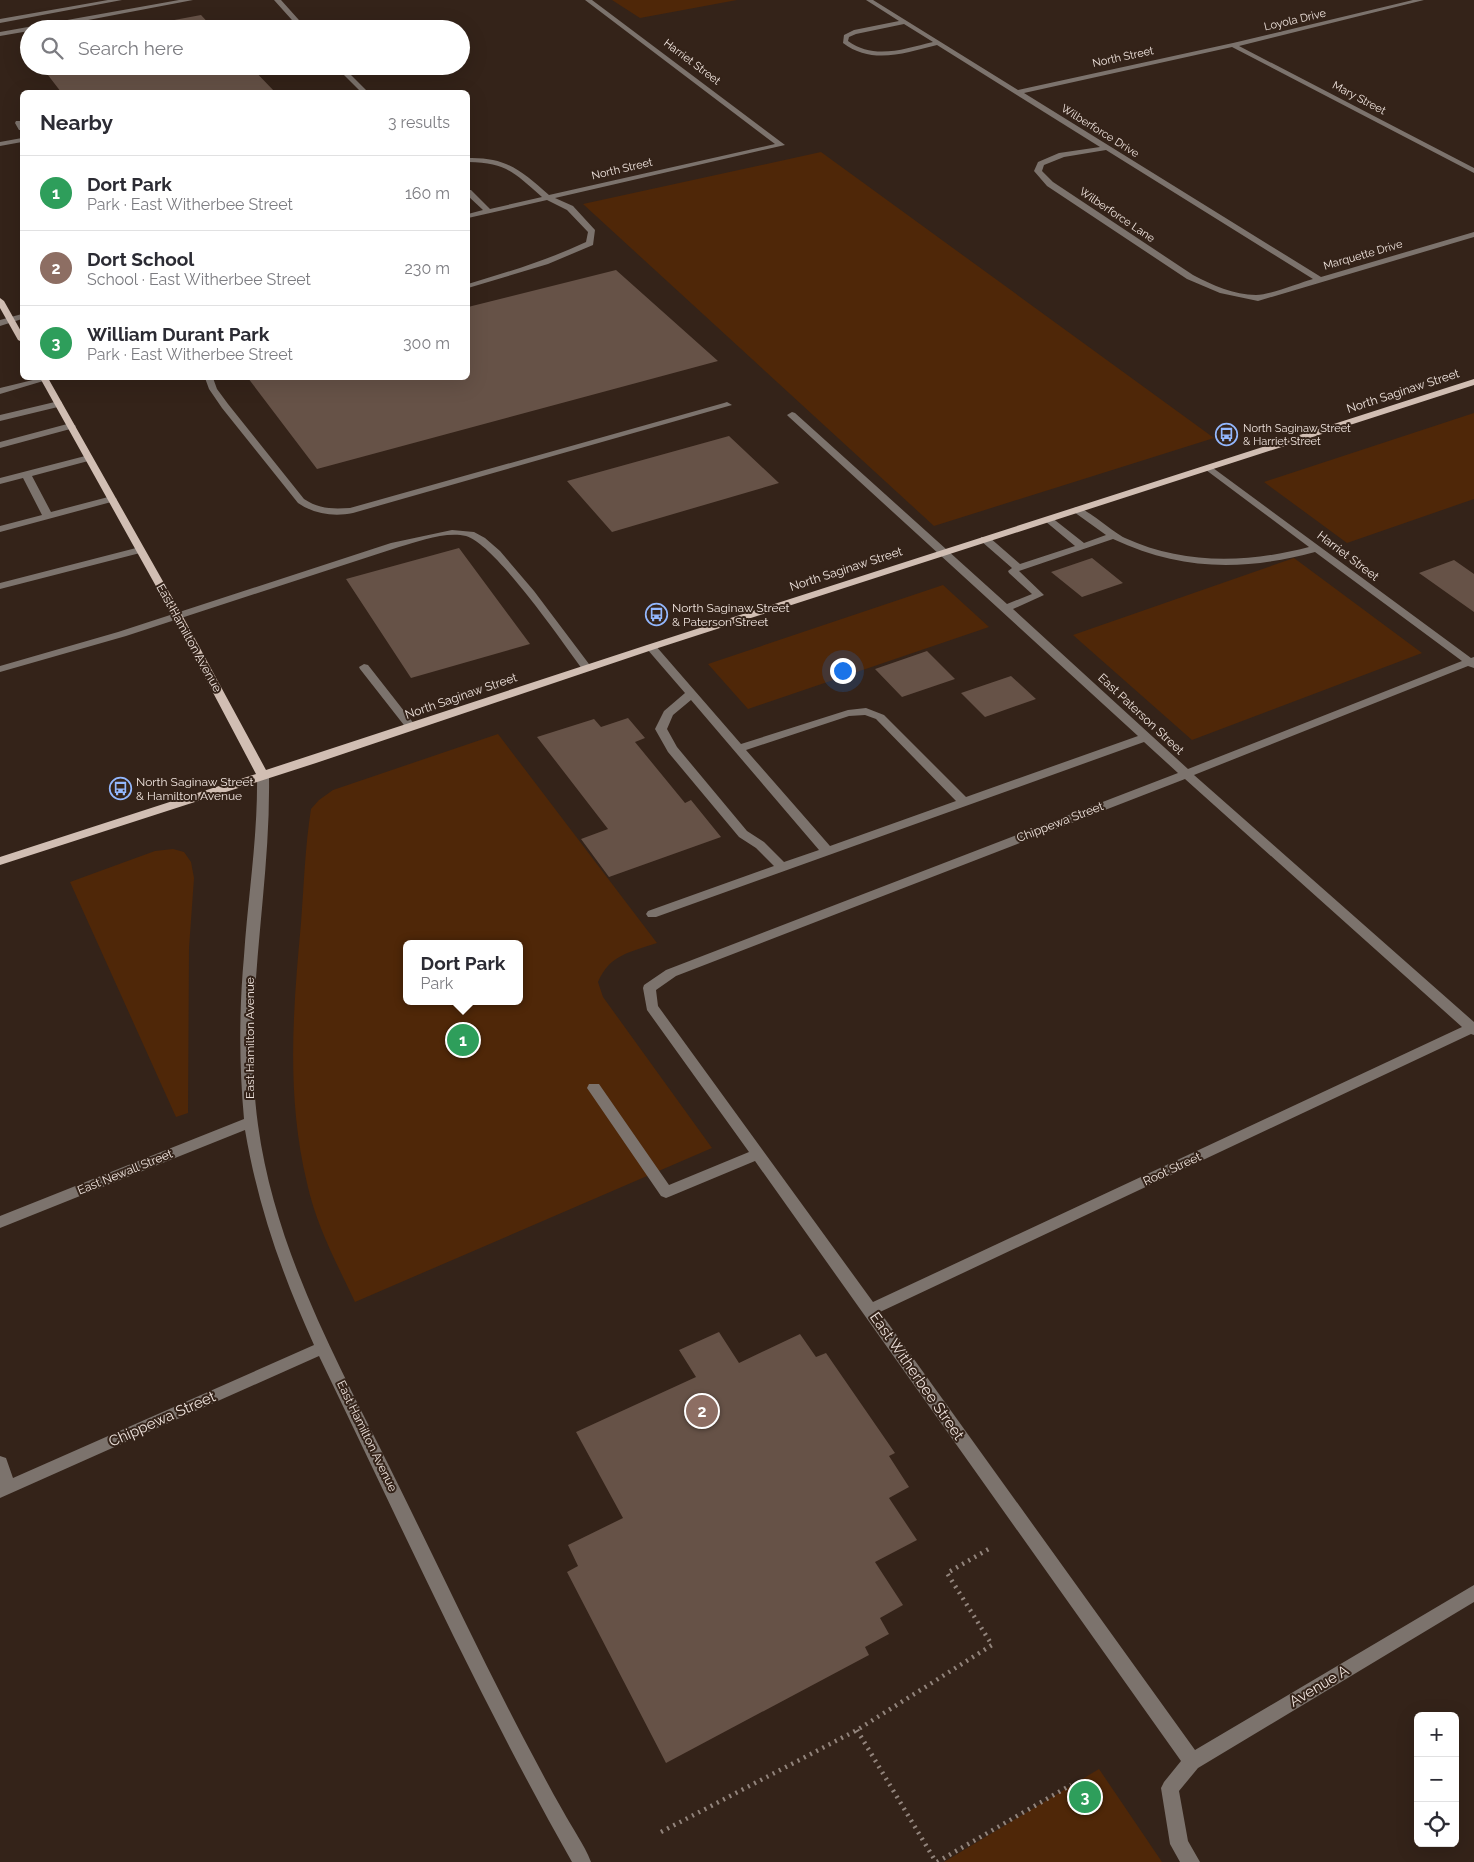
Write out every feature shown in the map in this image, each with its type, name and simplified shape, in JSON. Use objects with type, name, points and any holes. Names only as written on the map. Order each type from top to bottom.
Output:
[{"type":"main road","points":[[0,301],[20,337]]},
{"type":"main road","name":"East Hamilton Avenue","points":[[46,380],[177,615],[263,775]]},
{"type":"main road","name":"North Saginaw Street","points":[[0,861],[411,728],[650,647],[1474,382]]},
{"type":"street","points":[[0,21],[119,0]]},
{"type":"street","points":[[79,20],[190,0]]},
{"type":"street","points":[[277,0],[296,20]]},
{"type":"street","name":"Harriet Street","points":[[588,0],[781,145]]},
{"type":"street","name":"Wilberforce Drive","points":[[869,0],[1320,280]]},
{"type":"street","name":"Loyola Drive","points":[[1233,45],[1421,0]]},
{"type":"street","points":[[906,22],[854,32],[846,36],[844,42],[858,52],[878,55],[939,43]]},
{"type":"street","points":[[0,34],[20,31]]},
{"type":"street","name":"North Street","points":[[1018,92],[1233,45]]},
{"type":"street","name":"Mary Street","points":[[1233,45],[1474,171]]},
{"type":"street","points":[[347,75],[362,90]]},
{"type":"street","points":[[0,144],[20,140]]},
{"type":"street","name":"North Street","points":[[470,216],[781,145]]},
{"type":"street","name":"Wilberforce Lane","points":[[1106,148],[1055,157],[1041,164],[1038,171],[1050,184],[1203,285],[1226,293],[1258,298]]},
{"type":"street","points":[[470,160],[487,160],[514,169],[548,198],[570,208],[592,232],[590,243],[542,266],[470,285]]},
{"type":"street","points":[[470,194],[488,211]]},
{"type":"street","name":"Marquette Drive","points":[[1258,298],[1474,234]]},
{"type":"street","points":[[0,321],[20,318]]},
{"type":"street","points":[[0,391],[38,380]]},
{"type":"street","points":[[210,380],[224,406],[301,501],[312,509],[327,513],[350,511],[727,406]]},
{"type":"street","points":[[0,418],[58,404]]},
{"type":"street","name":"East Paterson Street","points":[[792,415],[1186,774],[1473,1028]]},
{"type":"street","points":[[0,445],[71,426]]},
{"type":"street","points":[[0,481],[89,458]]},
{"type":"street","name":"Harriet Street","points":[[1208,468],[1473,662]]},
{"type":"street","points":[[26,474],[48,516]]},
{"type":"street","points":[[0,528],[112,499]]},
{"type":"street","points":[[1077,510],[1114,536],[1136,546],[1165,555],[1238,563],[1291,555],[1316,548]]},
{"type":"street","points":[[1048,519],[1082,546]]},
{"type":"street","points":[[0,669],[122,634],[421,538],[468,533],[476,536],[488,545],[529,591],[587,668]]},
{"type":"street","points":[[1006,608],[1039,595],[1013,571],[1114,536]]},
{"type":"street","points":[[986,539],[1018,568]]},
{"type":"street","points":[[0,586],[140,550]]},
{"type":"street","points":[[650,647],[827,851]]},
{"type":"street","name":"Chippewa Street","points":[[649,988],[670,973],[1473,662]]},
{"type":"street","points":[[364,667],[411,728]]},
{"type":"street","points":[[691,694],[668,713],[661,729],[672,748],[743,834],[760,844],[782,867]]},
{"type":"street","points":[[739,749],[848,713],[866,711],[880,717],[964,802]]},
{"type":"street","points":[[652,914],[1147,737]]},
{"type":"street","name":"East Hamilton Avenue","points":[[263,775],[265,813],[252,936],[248,1021],[248,1077],[251,1122],[257,1165],[269,1215],[291,1274],[324,1347],[475,1663],[526,1762],[582,1862]]},
{"type":"street","name":"East Witherbee Street","points":[[649,988],[652,1007],[1192,1762]]},
{"type":"street","name":"Root Street","points":[[870,1310],[1473,1028]]},
{"type":"street","points":[[594,1088],[666,1192],[758,1154]]},
{"type":"street","name":"East Newall Street","points":[[0,1222],[251,1122]]},
{"type":"street","name":"Chippewa Street","points":[[4,1489],[324,1347]]},
{"type":"street","points":[[0,1463],[4,1489]]},
{"type":"street","name":"Avenue A","points":[[1191,1862],[1179,1844],[1170,1788],[1192,1762],[1474,1593]]},
{"type":"path","points":[[661,1832],[857,1730],[992,1646],[947,1572],[992,1547]]},
{"type":"path","points":[[857,1730],[936,1862],[1071,1785]]},
{"type":"shaded area","points":[[612,0],[737,0],[640,18]]},
{"type":"shaded area","points":[[821,152],[1214,438],[934,526],[583,204]]},
{"type":"shaded area","points":[[1474,413],[1474,499],[1347,543],[1264,482]]},
{"type":"shaded area","points":[[1294,558],[1422,653],[1192,740],[1073,635]]},
{"type":"shaded area","points":[[943,585],[989,627],[748,709],[708,664]]},
{"type":"shaded area","points":[[498,734],[657,943],[622,955],[609,965],[598,982],[603,997],[712,1148],[355,1302],[328,1244],[311,1199],[300,1150],[296,1118],[293,1053],[296,988],[309,823],[311,809],[319,800],[333,790]]},
{"type":"shaded area","points":[[173,849],[184,852],[191,862],[194,878],[189,948],[188,1113],[176,1117],[70,882],[155,851]]},
{"type":"shaded area","points":[[1099,1769],[1162,1862],[944,1862]]},
{"type":"building","points":[[201,15],[206,20],[174,20]]},
{"type":"building","points":[[48,75],[259,75],[273,90],[59,90]]},
{"type":"building","points":[[616,270],[718,361],[317,469],[250,380],[470,380],[470,306]]},
{"type":"building","points":[[729,436],[779,483],[612,532],[567,481]]},
{"type":"building","points":[[459,548],[530,644],[411,678],[346,579]]},
{"type":"building","points":[[1092,558],[1123,583],[1082,597],[1051,572]]},
{"type":"building","points":[[1454,560],[1474,574],[1474,612],[1419,573]]},
{"type":"building","points":[[927,651],[955,679],[902,697],[875,669]]},
{"type":"building","points":[[1011,676],[1036,699],[985,717],[961,693]]},
{"type":"building","points":[[628,718],[645,738],[635,742],[685,803],[691,800],[721,837],[609,877],[581,839],[608,829],[537,737],[594,719],[601,727]]},
{"type":"building","points":[[719,1332],[739,1363],[800,1334],[816,1357],[826,1353],[895,1453],[889,1456],[909,1487],[889,1498],[917,1540],[875,1562],[903,1605],[880,1618],[889,1634],[865,1647],[869,1655],[666,1763],[567,1572],[578,1566],[568,1545],[623,1518],[576,1432],[696,1377],[679,1350]]},
{"type":"place","name":"North Saginaw Street & Harriet Street","points":[[1227,434]]},
{"type":"place","name":"North Saginaw Street & Paterson Street","points":[[656,615]]},
{"type":"place","name":"North Saginaw Street & Hamilton Avenue","points":[[120,789]]},
{"type":"place","name":"Dort Park","points":[[463,1040]]},
{"type":"place","name":"Dort School","points":[[702,1411]]},
{"type":"place","name":"William Durant Park","points":[[1085,1797]]}]
